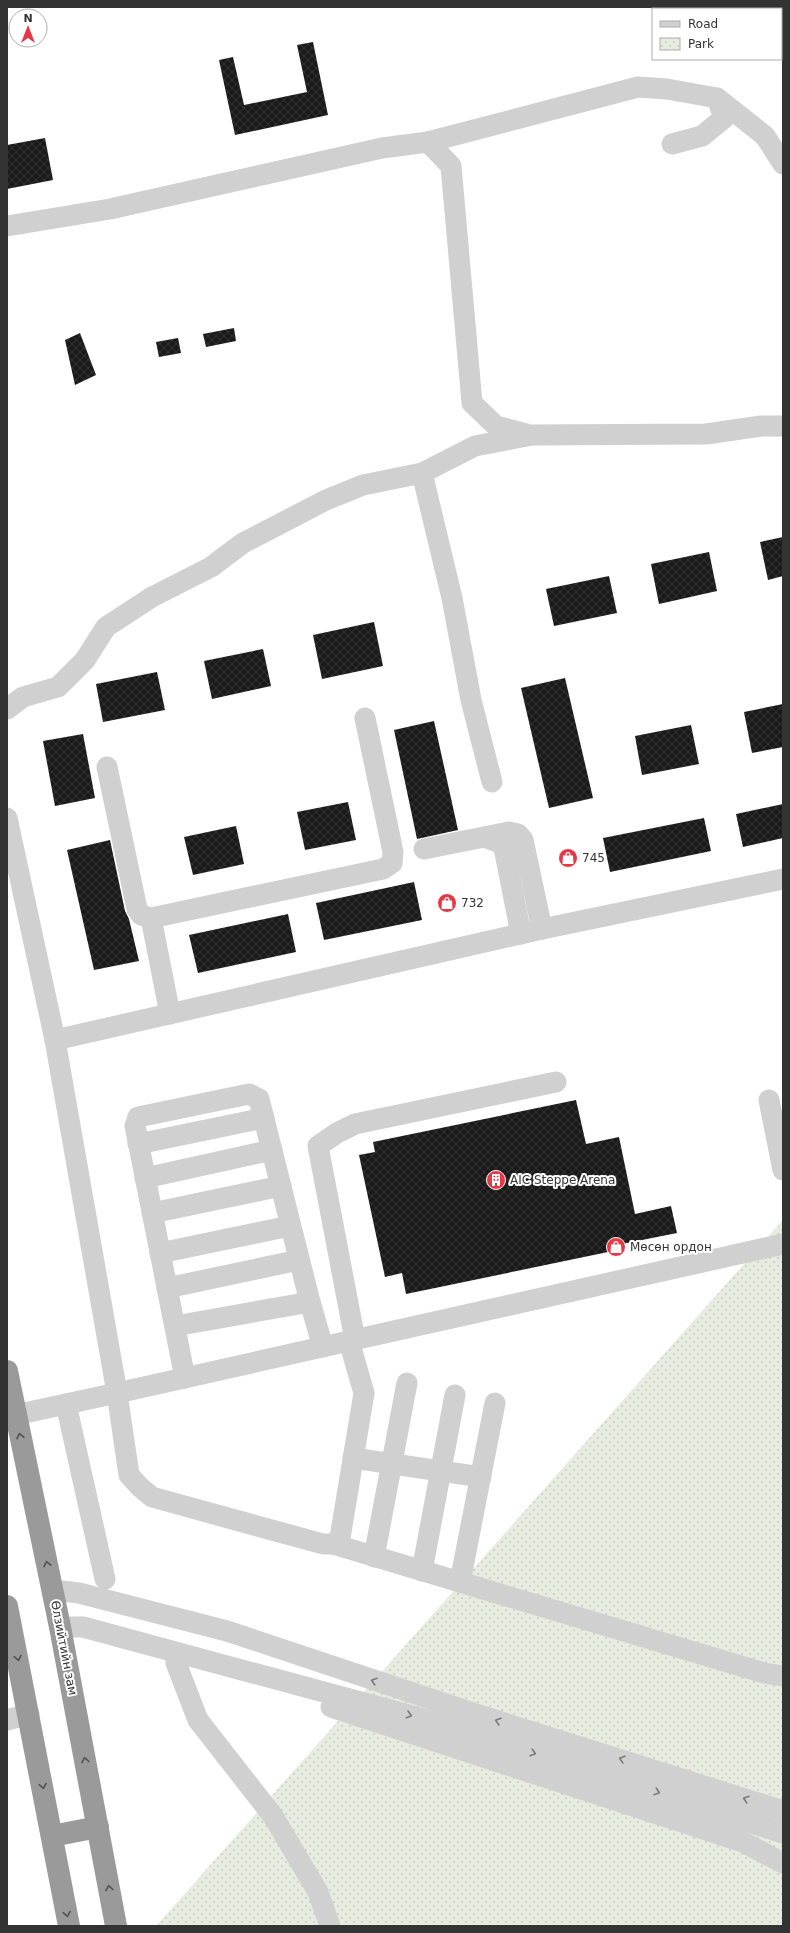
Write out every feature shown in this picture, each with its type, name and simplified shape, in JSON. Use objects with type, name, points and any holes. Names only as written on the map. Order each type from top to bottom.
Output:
[{"type":"highway","name":"Өлзийтийн зам","points":[[7,1371],[15,1415],[53,1590],[116,1926]]},
{"type":"highway","points":[[7,1606],[69,1926]]},
{"type":"highway","points":[[52,1836],[98,1828]]},
{"type":"street","points":[[7,226],[110,209],[382,148],[428,142],[638,87],[667,89],[717,98],[765,136],[783,164]]},
{"type":"street","points":[[672,144],[702,136],[724,118],[717,98]]},
{"type":"street","points":[[428,142],[451,166],[472,404],[496,426],[532,435]]},
{"type":"street","points":[[7,709],[23,697],[58,687],[85,660],[106,627],[152,597],[211,566],[243,543],[326,500],[355,488],[422,473],[475,446],[532,435],[706,434],[761,426],[783,426]]},
{"type":"street","points":[[422,473],[452,598],[471,700],[492,782]]},
{"type":"street","points":[[107,767],[137,909],[141,915],[151,918],[383,869],[392,863],[393,852],[365,718]]},
{"type":"street","points":[[7,818],[55,1040],[117,1393],[129,1475],[140,1488],[152,1496],[323,1544],[333,1544],[764,1673],[783,1676]]},
{"type":"street","points":[[424,849],[509,832],[518,834],[523,840],[542,929]]},
{"type":"street","points":[[484,837],[500,843],[504,848],[521,934]]},
{"type":"street","points":[[55,1040],[542,929],[783,879]]},
{"type":"street","points":[[151,918],[170,1014]]},
{"type":"street","points":[[333,1544],[340,1538],[364,1393],[352,1340],[318,1146],[354,1124],[556,1082]]},
{"type":"street","points":[[185,1378],[138,1144],[135,1126],[138,1117],[249,1094],[259,1099],[290,1226],[323,1347]]},
{"type":"street","points":[[769,1100],[783,1170]]},
{"type":"street","points":[[145,1178],[272,1150]]},
{"type":"street","points":[[152,1213],[281,1186]]},
{"type":"street","points":[[160,1253],[290,1226]]},
{"type":"street","points":[[15,1415],[783,1244]]},
{"type":"street","points":[[167,1288],[299,1260]]},
{"type":"street","points":[[175,1326],[310,1302]]},
{"type":"street","points":[[374,1557],[407,1383]]},
{"type":"street","points":[[422,1571],[456,1395]]},
{"type":"street","points":[[460,1582],[495,1403]]},
{"type":"street","points":[[66,1404],[105,1579]]},
{"type":"street","points":[[353,1458],[481,1476]]},
{"type":"street","points":[[53,1590],[79,1593],[227,1631],[465,1710],[783,1811]]},
{"type":"street","points":[[60,1626],[83,1627],[453,1727],[783,1833]]},
{"type":"street","points":[[85,1636],[317,1703],[743,1842],[783,1863]]},
{"type":"street","points":[[176,1663],[198,1720],[273,1816],[318,1892],[330,1926]]},
{"type":"street","points":[[7,1720],[29,1714]]},
{"type":"green space","points":[[783,1220],[783,1926],[156,1926]]},
{"type":"building","points":[[313,42],[328,115],[235,135],[219,60],[233,57],[244,105],[307,92],[297,45]]},
{"type":"building","points":[[45,138],[53,180],[7,189],[7,145]]},
{"type":"building","points":[[234,328],[236,341],[206,347],[203,334]]},
{"type":"building","points":[[80,333],[96,375],[75,385],[65,340]]},
{"type":"building","points":[[178,338],[181,353],[159,357],[156,342]]},
{"type":"building","points":[[783,537],[783,576],[768,580],[760,542]]},
{"type":"building","points":[[709,552],[717,591],[659,604],[651,564]]},
{"type":"building","points":[[609,576],[617,613],[554,626],[546,589]]},
{"type":"building","points":[[374,622],[383,666],[322,679],[313,635]]},
{"type":"building","points":[[263,649],[271,686],[212,699],[204,661]]},
{"type":"building","points":[[157,672],[165,710],[103,722],[96,684]]},
{"type":"building","points":[[565,678],[593,798],[549,808],[521,688]]},
{"type":"building","points":[[783,704],[783,747],[752,753],[744,712]]},
{"type":"building","points":[[434,721],[458,830],[417,839],[394,730]]},
{"type":"building","points":[[691,725],[699,764],[642,775],[635,736]]},
{"type":"building","points":[[83,734],[95,798],[55,806],[43,741]]},
{"type":"building","points":[[348,802],[356,840],[305,850],[297,812]]},
{"type":"building","points":[[783,804],[783,838],[743,847],[736,814]]},
{"type":"building","points":[[704,818],[711,851],[610,872],[603,838]]},
{"type":"building","points":[[236,826],[244,864],[193,875],[184,837]]},
{"type":"building","points":[[110,840],[125,911],[129,919],[139,961],[94,970],[67,850]]},
{"type":"building","points":[[414,882],[422,920],[324,940],[316,903]]},
{"type":"building","points":[[288,914],[296,952],[198,973],[189,935]]},
{"type":"building","name":"AIC Steppe Arena","points":[[576,1100],[586,1144],[619,1137],[635,1214],[671,1206],[677,1233],[607,1247],[608,1252],[406,1294],[402,1273],[385,1277],[359,1155],[375,1152],[373,1142]]},
{"type":"place","name":"745","points":[[568,858]]},
{"type":"place","name":"732","points":[[447,903]]},
{"type":"place","name":"AIC Steppe Arena","points":[[496,1180]]},
{"type":"place","name":"Мөсөн ордон","points":[[616,1247]]}]
